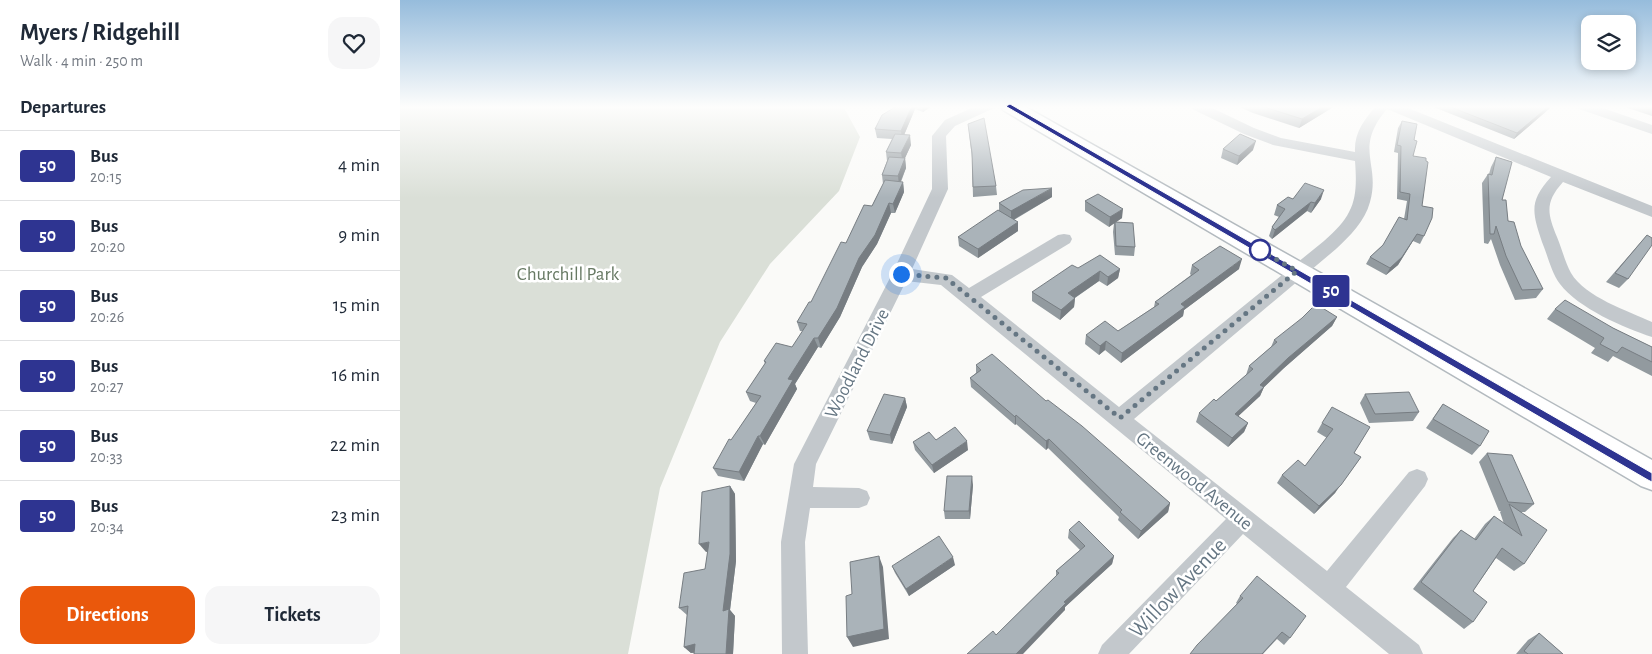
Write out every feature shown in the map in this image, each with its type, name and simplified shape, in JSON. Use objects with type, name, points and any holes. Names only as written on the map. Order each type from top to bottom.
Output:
[{"type":"main road","points":[[1063,137],[1652,476]]},
{"type":"street","name":"Woodland Drive","points":[[795,654],[794,542],[805,464],[901,274],[940,188],[939,137]]},
{"type":"street","points":[[1264,137],[1278,142],[1361,158]]},
{"type":"street","points":[[1120,418],[1336,238],[1357,214],[1364,187],[1361,158],[1363,137]]},
{"type":"street","points":[[1466,137],[1652,212]]},
{"type":"street","points":[[1561,175],[1543,196],[1540,209],[1543,222],[1566,280],[1592,301],[1652,330]]},
{"type":"street","points":[[969,296],[1064,239]]},
{"type":"street","name":"Greenwood Avenue","points":[[901,274],[946,278],[1242,519],[1330,587],[1410,654]]},
{"type":"street","points":[[1330,587],[1417,479]]},
{"type":"street","points":[[799,497],[859,498]]},
{"type":"street","name":"Willow Avenue","points":[[1111,654],[1242,519]]},
{"type":"green space","name":"Churchill Park","points":[[400,137],[860,137],[839,191],[770,264],[720,342],[660,488],[628,654],[400,654]]},
{"type":"building","points":[[894,137],[909,137],[901,153],[886,152]]},
{"type":"building","points":[[970,137],[987,137],[996,186],[973,187]]},
{"type":"building","points":[[1237,137],[1246,137],[1256,141],[1239,156],[1223,149]]},
{"type":"building","points":[[1399,137],[1415,137],[1414,140],[1417,141],[1413,156],[1426,158],[1428,162],[1422,206],[1433,208],[1432,218],[1424,236],[1417,234],[1402,257],[1390,268],[1370,257],[1383,245],[1399,217],[1407,220],[1410,194],[1400,192],[1401,146],[1397,145]]},
{"type":"building","points":[[889,157],[905,158],[898,176],[882,175]]},
{"type":"building","points":[[1496,157],[1512,162],[1502,200],[1506,200],[1508,221],[1514,222],[1521,246],[1543,289],[1522,290],[1506,256],[1496,226],[1494,234],[1490,234],[1488,174],[1492,175]]},
{"type":"building","points":[[885,180],[903,182],[893,204],[889,203],[875,235],[859,258],[837,308],[818,338],[814,338],[788,379],[793,380],[760,436],[758,436],[739,472],[713,468],[729,439],[731,440],[761,396],[746,392],[766,362],[764,361],[776,343],[792,347],[807,324],[797,322],[809,302],[811,302],[841,242],[846,243],[864,205],[872,206]]},
{"type":"building","points":[[1305,183],[1324,190],[1315,203],[1311,202],[1275,230],[1272,227],[1285,209],[1277,205],[1288,197],[1293,199]]},
{"type":"building","points":[[1052,188],[1011,211],[999,203],[1023,190]]},
{"type":"building","points":[[1098,194],[1123,209],[1110,217],[1085,201]]},
{"type":"building","points":[[998,210],[1018,222],[978,249],[958,237]]},
{"type":"building","points":[[1115,222],[1133,223],[1135,247],[1116,246]]},
{"type":"building","points":[[1647,235],[1652,238],[1652,245],[1628,279],[1615,273]]},
{"type":"building","points":[[1220,246],[1242,259],[1181,304],[1185,307],[1122,353],[1106,341],[1100,346],[1086,335],[1105,321],[1118,331],[1159,304],[1155,302],[1199,270],[1192,265]]},
{"type":"building","points":[[1100,255],[1120,269],[1108,277],[1100,271],[1068,293],[1075,298],[1061,310],[1032,292],[1072,265],[1078,268]]},
{"type":"building","points":[[1565,300],[1613,328],[1652,347],[1652,362],[1622,347],[1617,353],[1600,344],[1604,338],[1555,309]]},
{"type":"building","points":[[1316,304],[1337,317],[1288,358],[1260,385],[1264,387],[1235,414],[1248,423],[1232,438],[1199,413],[1253,369],[1249,366],[1277,342],[1274,340],[1302,318]]},
{"type":"building","points":[[992,354],[1046,401],[1048,400],[1082,426],[1170,503],[1141,531],[1049,439],[1046,441],[970,378],[981,370],[976,365]]},
{"type":"building","points":[[1409,392],[1419,412],[1375,414],[1365,394]]},
{"type":"building","points":[[884,394],[905,398],[890,435],[867,431]]},
{"type":"building","points":[[1443,404],[1489,431],[1480,446],[1433,419]]},
{"type":"building","points":[[1332,407],[1370,427],[1354,453],[1361,457],[1341,485],[1319,506],[1282,475],[1298,460],[1305,466],[1333,429],[1322,423]]},
{"type":"building","points":[[955,427],[967,441],[932,465],[913,442],[929,432],[936,440]]},
{"type":"building","points":[[1487,453],[1512,455],[1534,504],[1508,502]]},
{"type":"building","points":[[947,476],[972,476],[969,511],[944,511]]},
{"type":"building","points":[[730,486],[730,554],[723,611],[729,609],[726,654],[694,654],[695,644],[684,647],[688,606],[679,608],[684,573],[705,569],[709,542],[699,544],[702,492]]},
{"type":"building","points":[[1509,504],[1547,530],[1524,564],[1502,548],[1473,591],[1487,602],[1473,622],[1421,582],[1461,530],[1476,540],[1494,516],[1522,536]]},
{"type":"building","points":[[1079,521],[1114,556],[1064,602],[1066,603],[1016,654],[967,654],[993,631],[996,635],[1059,573],[1056,571],[1085,546],[1069,530]]},
{"type":"building","points":[[939,536],[953,557],[906,589],[892,566]]},
{"type":"building","points":[[879,556],[884,629],[847,637],[846,596],[852,594],[850,562]]},
{"type":"building","points":[[1257,576],[1306,616],[1290,638],[1282,632],[1262,654],[1190,654],[1243,598],[1240,596]]},
{"type":"building","points":[[1539,633],[1563,654],[1528,654],[1524,651]]},
{"type":"bus line","name":"50","points":[[1063,137],[1652,476]]},
{"type":"route","points":[[901,274],[946,278],[1120,418],[1297,271],[1260,250]]}]
